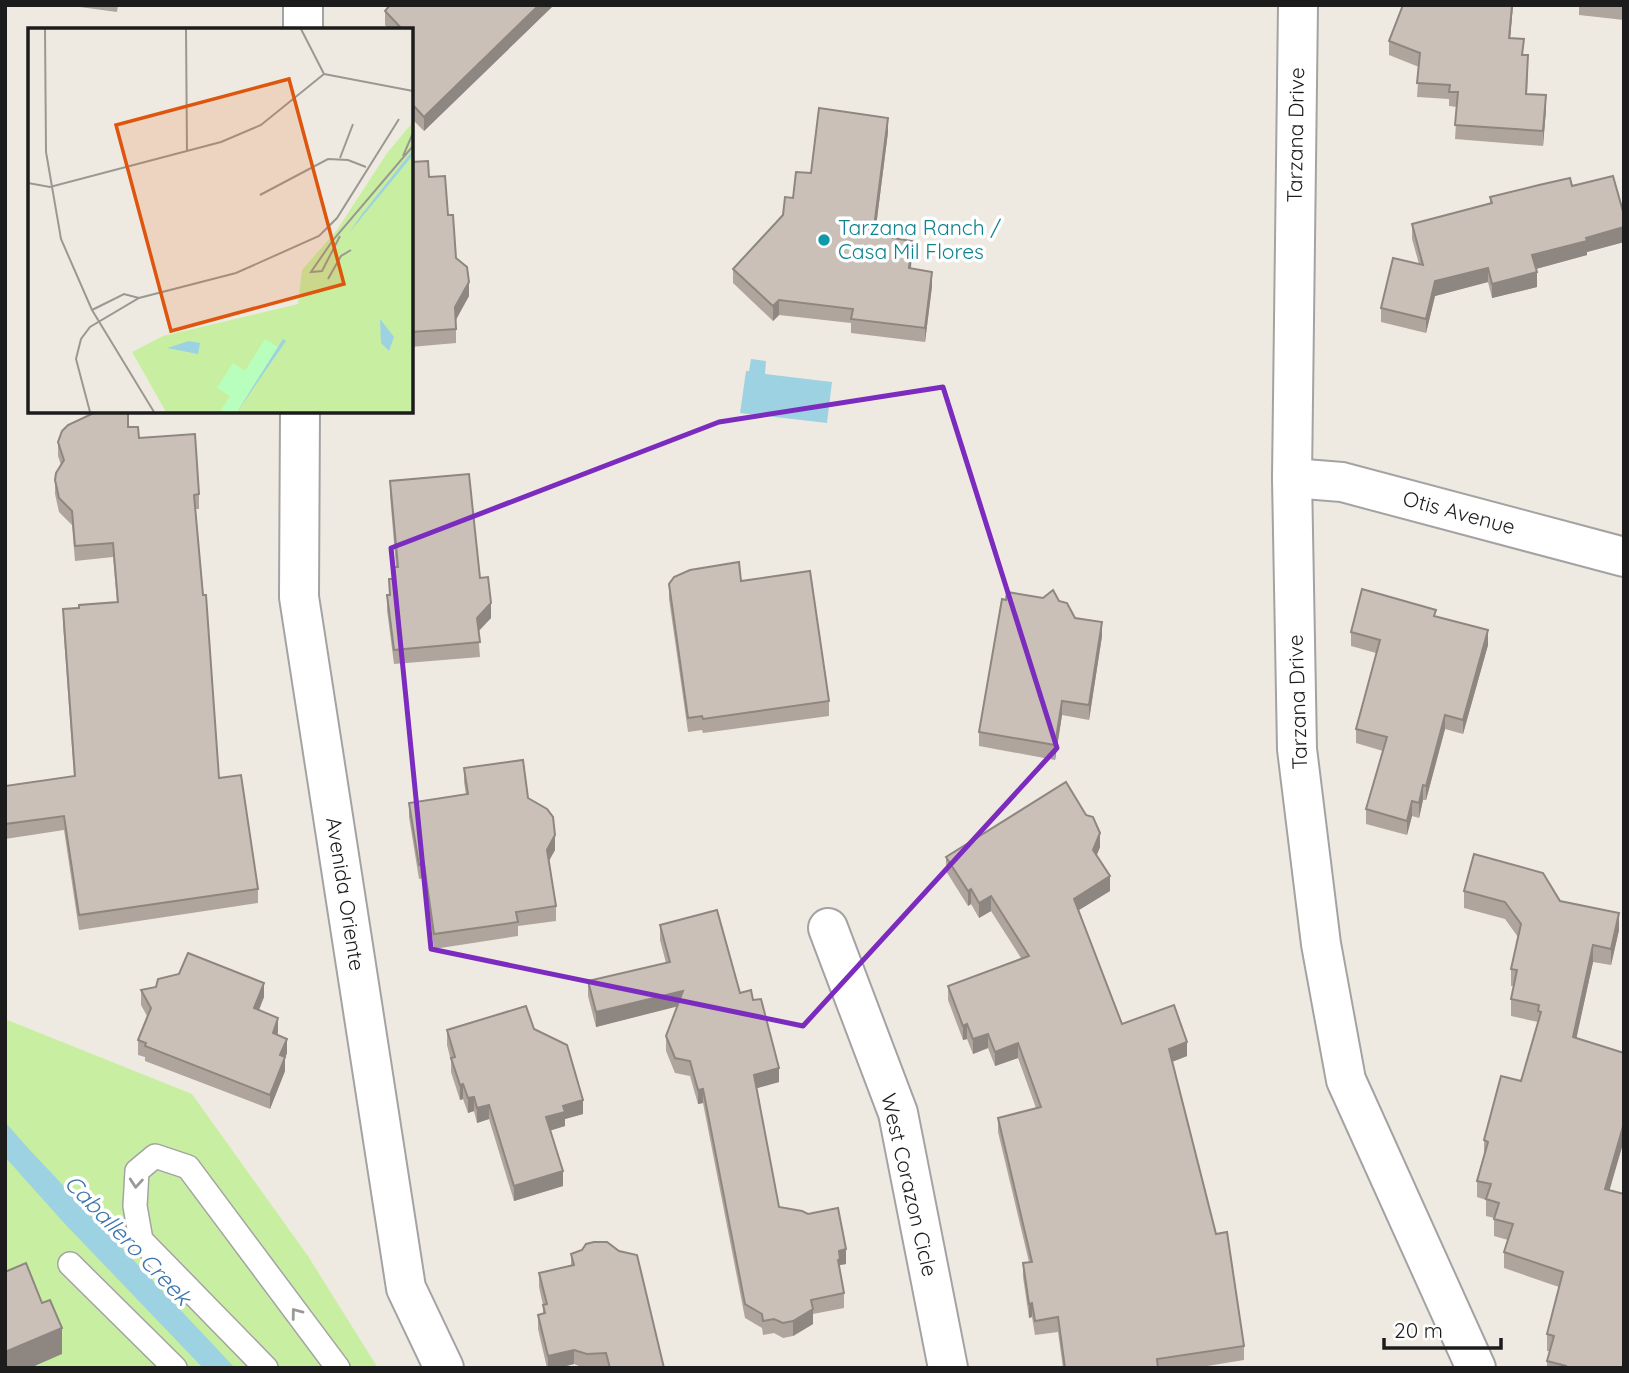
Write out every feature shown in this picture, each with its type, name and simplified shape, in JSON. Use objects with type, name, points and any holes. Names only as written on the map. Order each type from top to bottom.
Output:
[{"type":"street","points":[[303,5],[303,28]]},
{"type":"street","name":"Tarzana Drive","points":[[1298,5],[1292,478],[1297,749],[1321,944],[1346,1080],[1476,1368]]},
{"type":"street","name":"Avenida Oriente","points":[[300,413],[299,597],[406,1288],[444,1368]]},
{"type":"street","name":"Otis Avenue","points":[[1292,478],[1342,482],[1624,557]]},
{"type":"street","name":"West Corazon Cicle","points":[[828,928],[898,1113],[948,1368]]},
{"type":"lane","points":[[266,1368],[141,1240],[135,1206],[137,1171],[155,1156],[188,1167],[338,1368]]},
{"type":"lane","points":[[70,1264],[175,1368]]},
{"type":"highlighted area","points":[[943,387],[1057,748],[803,1026],[431,949],[391,548],[719,422]]},
{"type":"green space","points":[[5,1019],[192,1094],[308,1256],[378,1368],[5,1368]]},
{"type":"water","points":[[751,359],[766,361],[765,374],[832,382],[827,423],[740,413],[746,371],[749,371]]},
{"type":"water","points":[[5,1122],[235,1368],[203,1368],[65,1224],[5,1157]]},
{"type":"building","points":[[390,5],[539,5],[424,117],[413,105],[413,28],[401,28],[385,11]]},
{"type":"building","points":[[1403,5],[1512,5],[1509,38],[1524,39],[1522,55],[1528,55],[1526,94],[1546,95],[1543,131],[1455,125],[1458,92],[1449,92],[1450,85],[1417,83],[1420,53],[1389,41]]},
{"type":"building","name":"Tarzana Ranch / Casa Mil Flores","points":[[819,108],[888,118],[873,235],[912,241],[909,268],[932,272],[925,328],[851,319],[853,309],[779,300],[773,306],[733,269],[783,215],[785,197],[793,198],[796,172],[811,173]]},
{"type":"building","points":[[428,161],[429,177],[445,176],[448,215],[453,215],[456,258],[467,267],[469,282],[455,307],[456,329],[413,332],[413,162]]},
{"type":"building","points":[[1613,176],[1624,215],[1624,227],[1586,238],[1587,241],[1532,255],[1537,272],[1492,284],[1488,268],[1435,281],[1426,319],[1381,308],[1393,258],[1423,265],[1412,224],[1492,203],[1490,197],[1539,185],[1570,178],[1572,186]]},
{"type":"building","points":[[94,413],[128,413],[128,427],[138,427],[139,438],[195,434],[199,494],[194,495],[203,595],[206,595],[219,778],[241,775],[258,889],[79,915],[64,816],[5,824],[5,786],[75,776],[63,609],[118,602],[113,543],[75,546],[72,511],[59,498],[55,480],[64,460],[58,442],[62,431],[68,425]]},
{"type":"building","points":[[469,474],[480,578],[488,577],[491,603],[477,618],[480,642],[394,650],[387,595],[390,595],[389,579],[395,579],[394,567],[398,567],[390,481]]},
{"type":"building","points":[[739,562],[741,581],[810,571],[829,701],[703,719],[702,716],[688,718],[669,584],[674,577],[690,570]]},
{"type":"building","points":[[1362,589],[1436,610],[1434,616],[1488,630],[1463,720],[1445,715],[1426,786],[1423,785],[1419,803],[1412,801],[1407,821],[1366,809],[1387,737],[1356,729],[1380,640],[1351,632]]},
{"type":"building","points":[[1053,590],[1059,601],[1067,603],[1075,618],[1102,622],[1089,705],[1062,701],[1055,745],[979,732],[1002,599],[1006,600],[1007,592],[1043,598]]},
{"type":"building","points":[[523,760],[528,798],[547,809],[553,817],[555,835],[547,850],[556,906],[516,912],[518,922],[434,934],[424,864],[419,865],[409,803],[468,794],[464,768]]},
{"type":"building","points":[[1066,782],[1086,815],[1093,817],[1100,833],[1093,850],[1110,876],[1074,899],[1122,1024],[1174,1005],[1187,1042],[1169,1049],[1216,1234],[1227,1232],[1244,1346],[1157,1359],[1158,1368],[1065,1368],[1058,1317],[1035,1321],[1032,1303],[1029,1304],[1023,1263],[1032,1262],[998,1118],[1041,1107],[1018,1043],[995,1052],[988,1034],[973,1039],[967,1024],[963,1026],[948,986],[1029,956],[991,896],[979,903],[946,857]]},
{"type":"building","points":[[1474,854],[1543,873],[1560,901],[1619,913],[1611,949],[1593,945],[1573,1037],[1624,1053],[1624,1123],[1605,1189],[1624,1194],[1624,1368],[1568,1368],[1547,1361],[1554,1336],[1547,1334],[1563,1272],[1504,1252],[1513,1224],[1494,1219],[1499,1203],[1486,1199],[1491,1184],[1477,1181],[1488,1142],[1484,1140],[1501,1076],[1521,1081],[1541,1012],[1538,1011],[1539,1005],[1511,999],[1517,970],[1511,969],[1521,924],[1505,902],[1464,891]]},
{"type":"building","points":[[717,910],[740,993],[751,990],[753,1000],[761,999],[779,1068],[754,1075],[779,1207],[808,1214],[838,1208],[846,1249],[839,1251],[838,1260],[844,1293],[811,1300],[813,1309],[793,1321],[783,1323],[774,1319],[763,1321],[762,1314],[745,1304],[703,1089],[698,1090],[690,1061],[675,1058],[666,1036],[683,991],[596,1012],[588,981],[670,962],[660,925]]},
{"type":"building","points":[[188,953],[264,983],[254,1008],[278,1018],[273,1033],[287,1039],[280,1055],[285,1057],[270,1095],[145,1046],[146,1043],[138,1040],[151,1008],[141,990],[156,987],[158,979],[179,974]]},
{"type":"building","points":[[526,1006],[534,1029],[567,1045],[583,1100],[563,1106],[565,1112],[546,1117],[563,1171],[514,1186],[489,1105],[477,1108],[474,1097],[468,1098],[463,1084],[460,1085],[451,1058],[455,1057],[447,1030]]},
{"type":"building","points":[[594,1242],[607,1242],[619,1251],[637,1255],[664,1368],[610,1368],[606,1353],[587,1354],[574,1350],[548,1356],[538,1315],[545,1313],[543,1305],[547,1304],[539,1273],[574,1265],[571,1254]]},
{"type":"building","points":[[26,1263],[42,1303],[50,1300],[62,1328],[5,1352],[5,1272]]},
{"type":"place","name":"Tarzana Ranch / Casa Mil Flores","points":[[824,240]]},
{"type":"water label","name":"Caballero Creek","points":[[128,1240]]}]
